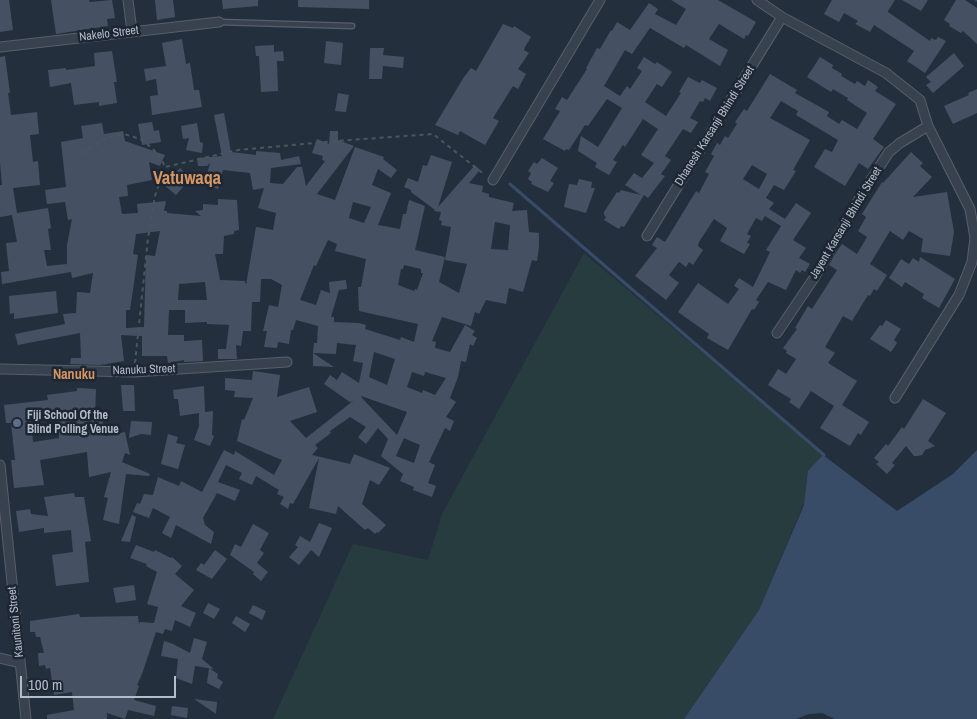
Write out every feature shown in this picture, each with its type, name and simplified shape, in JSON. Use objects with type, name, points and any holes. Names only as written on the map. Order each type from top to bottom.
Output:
[{"type":"street","points":[[128,0],[132,32]]},
{"type":"street","points":[[493,180],[600,0]]},
{"type":"street","points":[[757,0],[782,16],[886,73],[920,100],[928,126],[970,209],[975,238],[972,262],[959,296],[895,398]]},
{"type":"street","name":"Dhanesh Karsanji Bhindi Street","points":[[648,236],[782,16]]},
{"type":"street","name":"Nakelo Street","points":[[0,47],[219,22]]},
{"type":"street","name":"Jayent Karsanji Bhindi Street","points":[[777,333],[814,278],[865,189],[889,152],[928,126]]},
{"type":"street","name":"Nanuku Street","points":[[0,369],[134,372],[287,362]]},
{"type":"street","name":"Kaunitoni Street","points":[[0,465],[26,719]]},
{"type":"street","points":[[0,658],[20,662]]},
{"type":"lane","points":[[219,22],[352,26]]},
{"type":"path","points":[[82,154],[109,137],[124,134],[142,140],[160,156],[165,167],[155,196],[148,238],[134,372]]},
{"type":"path","points":[[165,167],[238,150],[433,134],[493,180]]},
{"type":"green space","points":[[584,253],[824,455],[759,610],[684,719],[273,719],[353,544],[428,560],[442,514]]},
{"type":"water","points":[[977,450],[977,719],[835,719],[822,713],[809,714],[796,719],[684,719],[759,610],[804,505],[808,471],[823,455],[897,511],[953,474]]},
{"type":"building","points":[[0,0],[9,0],[13,30],[0,32]]},
{"type":"building","points":[[51,0],[89,0],[90,2],[112,0],[115,18],[107,19],[108,26],[56,34]]},
{"type":"building","points":[[155,0],[173,0],[175,17],[157,20]]},
{"type":"building","points":[[222,0],[258,0],[258,6],[223,9]]},
{"type":"building","points":[[298,0],[369,0],[369,9],[298,7]]},
{"type":"building","points":[[671,0],[718,0],[756,22],[748,36],[746,35],[744,39],[719,24],[709,39],[728,50],[720,66],[686,45],[684,48],[650,28],[632,54],[625,50],[604,86],[620,96],[627,86],[630,89],[642,71],[637,68],[644,57],[655,64],[657,62],[672,72],[662,87],[657,84],[645,102],[666,116],[681,93],[679,92],[688,77],[700,83],[702,80],[717,88],[710,101],[705,98],[703,102],[700,101],[690,118],[698,122],[691,133],[683,129],[665,156],[671,160],[661,174],[665,176],[648,198],[644,195],[624,227],[621,226],[619,229],[604,220],[606,217],[604,212],[617,192],[619,193],[621,190],[641,195],[625,185],[634,173],[642,178],[654,163],[641,155],[658,129],[643,119],[625,147],[623,145],[613,160],[617,162],[609,175],[595,167],[597,163],[578,151],[581,136],[598,147],[622,108],[607,99],[588,126],[585,125],[569,150],[566,149],[565,151],[543,139],[560,111],[555,109],[562,97],[567,100],[587,69],[597,48],[600,49],[617,22],[630,30],[649,3],[658,9],[655,14],[676,25],[686,9]]},
{"type":"building","points":[[832,0],[895,0],[888,12],[930,41],[931,38],[936,40],[938,37],[946,41],[925,73],[907,61],[914,51],[874,25],[870,32],[855,24],[858,21],[844,13],[839,22],[824,14]]},
{"type":"building","points":[[902,0],[928,0],[921,11]]},
{"type":"building","points":[[956,0],[965,0],[977,8],[977,44],[963,31],[961,33],[949,26],[950,24],[944,20]]},
{"type":"building","points":[[503,24],[513,28],[514,26],[531,37],[524,50],[529,53],[518,69],[526,74],[518,89],[513,86],[493,118],[499,121],[485,145],[460,131],[458,135],[435,125],[464,77],[471,68],[476,71]]},
{"type":"building","points":[[182,39],[186,64],[190,63],[194,90],[199,90],[202,107],[152,115],[150,96],[158,95],[156,79],[146,81],[144,69],[166,66],[162,43]]},
{"type":"building","points":[[326,41],[343,43],[341,65],[324,63]]},
{"type":"building","points":[[274,45],[274,52],[283,51],[284,61],[277,61],[278,91],[261,92],[259,56],[256,56],[255,46]]},
{"type":"building","points":[[370,48],[384,48],[383,55],[404,57],[403,68],[383,66],[382,79],[369,79]]},
{"type":"building","points":[[112,51],[117,82],[114,82],[117,103],[99,106],[99,102],[74,105],[71,83],[50,87],[48,70],[66,68],[66,70],[95,66],[94,53]]},
{"type":"building","points":[[954,53],[964,66],[933,93],[926,85],[931,82],[926,77]]},
{"type":"building","points":[[5,56],[11,115],[37,112],[39,134],[30,135],[33,162],[38,161],[40,185],[13,188],[17,213],[48,208],[51,228],[48,229],[51,250],[44,250],[47,266],[67,264],[67,245],[72,219],[68,220],[65,202],[47,204],[45,190],[66,187],[61,142],[83,138],[81,126],[102,123],[104,134],[123,131],[125,141],[165,155],[160,166],[149,162],[152,180],[127,185],[128,196],[119,197],[122,214],[138,213],[137,204],[166,201],[164,211],[167,211],[167,213],[201,216],[195,211],[203,210],[203,204],[218,205],[218,199],[237,200],[239,230],[234,231],[234,234],[224,236],[223,254],[215,254],[220,280],[245,281],[246,285],[256,227],[273,230],[276,213],[258,208],[264,188],[253,190],[250,173],[223,170],[218,189],[204,185],[210,163],[207,166],[198,166],[197,158],[222,156],[214,115],[224,113],[231,152],[256,155],[256,151],[280,153],[281,160],[299,156],[301,164],[271,168],[270,183],[283,184],[297,167],[302,167],[306,186],[325,161],[322,160],[323,156],[312,153],[317,139],[329,144],[330,131],[338,131],[338,140],[354,146],[317,194],[335,200],[355,147],[384,157],[383,159],[397,170],[391,178],[378,169],[372,185],[391,193],[378,225],[400,229],[403,214],[406,214],[409,200],[425,206],[415,250],[445,257],[439,282],[459,293],[467,264],[445,260],[451,227],[441,225],[442,221],[439,220],[441,212],[434,211],[411,190],[404,187],[408,178],[418,182],[423,165],[427,166],[431,155],[452,162],[438,207],[475,165],[480,170],[469,183],[483,186],[482,192],[489,194],[489,197],[514,203],[512,211],[527,210],[529,232],[539,233],[539,247],[537,261],[532,260],[523,292],[509,288],[506,304],[486,300],[479,314],[475,312],[471,326],[442,317],[432,341],[436,342],[435,348],[450,352],[465,325],[475,331],[472,335],[477,338],[473,346],[470,344],[466,362],[461,361],[458,377],[450,398],[456,402],[446,417],[454,421],[450,431],[445,428],[429,462],[435,465],[428,483],[436,486],[432,497],[413,490],[414,487],[400,481],[403,474],[381,456],[388,439],[378,428],[366,444],[358,437],[366,427],[350,417],[330,431],[331,433],[315,445],[318,448],[312,455],[350,464],[354,454],[390,468],[379,485],[370,480],[362,504],[386,525],[378,533],[375,534],[368,528],[365,530],[338,506],[336,514],[309,508],[319,458],[293,504],[290,503],[288,509],[280,504],[284,497],[277,494],[279,490],[256,476],[252,485],[239,479],[242,473],[226,465],[218,482],[240,490],[235,501],[217,493],[203,518],[205,525],[214,532],[211,544],[176,525],[171,538],[162,533],[170,517],[153,508],[149,518],[133,512],[137,503],[140,504],[144,494],[153,495],[158,477],[179,486],[181,481],[202,492],[224,450],[234,455],[235,451],[274,475],[282,460],[237,441],[242,419],[244,420],[253,398],[234,397],[235,391],[225,390],[225,378],[252,380],[253,371],[280,375],[277,397],[309,387],[317,412],[290,421],[306,438],[353,401],[350,402],[324,384],[330,375],[337,380],[342,372],[359,383],[363,363],[353,361],[356,345],[337,343],[336,354],[313,353],[314,343],[317,343],[318,326],[296,320],[293,330],[291,330],[289,344],[278,342],[277,348],[264,347],[267,331],[263,331],[269,305],[278,307],[282,285],[271,279],[261,279],[260,302],[252,302],[251,331],[243,331],[241,346],[236,345],[237,359],[218,359],[218,349],[226,349],[229,325],[207,324],[207,322],[185,323],[185,310],[169,310],[168,335],[184,335],[184,341],[202,340],[203,361],[184,362],[184,360],[168,363],[167,356],[142,356],[142,336],[121,335],[124,361],[100,365],[70,364],[71,358],[81,358],[80,333],[18,345],[15,334],[65,324],[63,314],[76,313],[77,292],[90,293],[93,273],[72,278],[71,272],[2,284],[1,272],[9,271],[6,243],[17,242],[12,215],[0,217],[0,185],[2,185],[0,162],[0,57]],"holes":[[[353,202],[371,207],[364,223],[349,218]],[[495,222],[510,225],[508,250],[491,249]],[[160,231],[155,256],[146,255],[144,327],[126,328],[126,310],[130,310],[138,255],[133,254],[136,234]],[[328,240],[337,244],[335,251],[366,259],[361,287],[358,287],[359,311],[418,324],[414,342],[401,337],[400,340],[365,329],[366,325],[359,323],[334,322],[334,317],[331,317],[339,290],[347,289],[346,280],[329,282],[330,293],[321,290],[316,305],[300,300],[314,265],[316,266]],[[404,265],[421,269],[421,273],[423,273],[417,290],[415,289],[414,291],[398,285],[401,269],[403,269]],[[205,282],[207,300],[178,300],[179,284]],[[374,352],[395,359],[387,385],[369,377]],[[412,372],[424,376],[425,372],[446,378],[435,395],[423,390],[422,393],[407,387]],[[361,396],[407,412],[397,435]],[[404,438],[420,445],[414,463],[396,456]]]},
{"type":"building","points":[[820,57],[833,65],[832,68],[842,74],[841,76],[855,84],[857,81],[865,86],[868,80],[878,87],[875,91],[896,104],[873,139],[884,147],[868,169],[859,163],[845,186],[814,167],[825,149],[832,152],[838,140],[796,115],[798,111],[781,101],[770,118],[810,140],[793,170],[796,171],[784,190],[774,185],[766,198],[774,203],[769,209],[785,219],[796,203],[811,213],[793,240],[806,248],[799,258],[810,264],[805,272],[802,270],[800,273],[796,270],[786,290],[768,282],[756,300],[759,302],[754,310],[752,309],[728,350],[707,338],[709,334],[678,312],[698,283],[728,304],[739,289],[734,286],[739,278],[753,287],[770,252],[766,250],[781,226],[765,216],[762,221],[756,218],[747,234],[751,236],[747,243],[750,244],[744,254],[720,241],[727,228],[714,219],[699,242],[698,246],[703,250],[693,265],[689,262],[686,267],[679,262],[669,275],[679,283],[666,300],[635,276],[657,248],[652,245],[657,237],[665,242],[696,191],[699,193],[709,174],[705,172],[714,156],[711,154],[717,143],[720,145],[725,136],[728,138],[737,124],[735,122],[744,109],[747,111],[770,74],[797,90],[795,93],[829,112],[827,116],[839,124],[842,120],[857,129],[867,113],[833,89],[831,92],[807,77]],"holes":[[[752,165],[767,174],[759,189],[743,179]]]},
{"type":"building","points":[[977,89],[977,113],[953,124],[944,106],[969,95],[968,93]]},
{"type":"building","points":[[338,93],[349,95],[346,112],[335,111]]},
{"type":"building","points":[[152,122],[154,131],[159,130],[161,142],[142,145],[138,124]]},
{"type":"building","points":[[197,123],[200,142],[203,143],[202,153],[186,150],[189,138],[183,139],[181,126]]},
{"type":"building","points":[[911,152],[923,163],[920,166],[932,177],[913,197],[947,192],[954,232],[950,256],[921,252],[923,239],[909,231],[903,240],[890,231],[870,264],[887,275],[877,291],[874,289],[870,296],[868,295],[852,321],[843,316],[825,347],[835,353],[828,363],[857,381],[842,405],[869,422],[861,435],[858,433],[850,446],[820,428],[834,406],[811,391],[799,409],[789,402],[791,399],[768,385],[778,369],[786,374],[796,359],[786,353],[787,351],[783,348],[797,329],[795,328],[808,306],[812,309],[837,270],[829,265],[835,254],[842,244],[857,254],[867,237],[858,231],[866,217],[862,214],[882,182]]},
{"type":"building","points":[[542,158],[558,168],[550,181],[554,183],[548,192],[531,184],[532,182],[528,179],[531,173],[528,171],[534,162],[537,164]]},
{"type":"building","points":[[180,168],[191,178],[176,195],[164,185]]},
{"type":"building","points":[[579,179],[592,182],[591,188],[595,188],[586,213],[564,207],[569,184],[577,185]]},
{"type":"building","points":[[920,257],[955,279],[939,308],[922,298],[924,294],[905,282],[902,287],[889,278],[901,259],[909,264],[913,258],[919,262]]},
{"type":"building","points":[[56,291],[58,313],[14,319],[14,313],[10,314],[9,296]]},
{"type":"building","points":[[886,320],[901,329],[894,340],[897,343],[891,352],[870,339]]},
{"type":"building","points":[[313,353],[334,367],[313,366]]},
{"type":"building","points":[[121,385],[134,385],[135,411],[123,411]]},
{"type":"building","points":[[204,386],[205,412],[213,411],[212,435],[214,436],[210,446],[194,440],[199,426],[199,413],[180,416],[178,399],[174,399],[173,390]]},
{"type":"building","points":[[77,388],[96,389],[95,417],[102,416],[105,436],[125,432],[130,455],[125,453],[122,462],[150,474],[149,476],[126,474],[119,524],[103,520],[108,498],[104,497],[111,472],[89,477],[87,452],[40,460],[44,485],[14,488],[11,460],[15,460],[11,423],[6,423],[4,405],[48,400],[47,395],[77,391]],"holes":[[[57,417],[59,438],[33,442],[31,420]]]},
{"type":"building","points":[[923,399],[946,413],[928,441],[935,446],[925,450],[922,455],[914,456],[906,446],[892,463],[895,465],[887,474],[876,464],[879,462],[874,458],[886,444],[888,446],[902,427],[904,429]]},
{"type":"building","points":[[131,421],[152,422],[151,435],[141,434],[129,438]]},
{"type":"building","points":[[168,434],[178,437],[176,443],[185,445],[178,469],[161,464]]},
{"type":"building","points":[[74,493],[75,497],[84,497],[91,541],[85,542],[89,582],[56,586],[52,555],[73,552],[71,530],[44,533],[44,528],[19,532],[16,511],[30,509],[31,514],[48,516],[44,497]]},
{"type":"building","points":[[132,515],[136,517],[130,542],[121,541]]},
{"type":"building","points":[[319,523],[332,528],[319,557],[311,550],[299,565],[289,557],[298,547],[295,545],[300,536],[310,542]]},
{"type":"building","points":[[253,524],[269,533],[260,550],[264,553],[257,563],[268,572],[261,581],[253,574],[254,572],[230,555],[235,544],[241,547]]},
{"type":"building","points":[[136,545],[172,557],[182,566],[175,574],[194,590],[181,606],[196,613],[190,627],[175,620],[172,631],[165,629],[163,634],[156,632],[137,685],[139,686],[134,700],[156,706],[154,716],[128,710],[125,719],[107,713],[107,719],[47,719],[47,715],[74,710],[72,692],[54,695],[50,668],[46,669],[45,665],[39,666],[38,653],[44,653],[40,637],[36,637],[35,632],[30,632],[30,621],[79,614],[80,617],[138,616],[139,624],[140,622],[154,623],[158,607],[147,604],[157,572],[146,566],[147,564],[130,558]]},
{"type":"building","points":[[215,550],[227,559],[212,579],[196,570],[201,563],[204,565]]},
{"type":"building","points":[[134,585],[136,600],[116,603],[113,588]]},
{"type":"building","points":[[208,603],[220,609],[214,619],[203,613]]},
{"type":"building","points":[[253,605],[266,611],[262,620],[249,613]]},
{"type":"building","points":[[236,616],[250,624],[245,632],[232,623]]},
{"type":"building","points":[[194,638],[207,642],[202,659],[214,669],[195,666],[192,684],[176,678],[178,659],[161,656],[164,641],[190,653]]},
{"type":"building","points":[[209,668],[218,674],[217,678],[223,682],[219,689],[207,683]]},
{"type":"building","points":[[194,699],[217,702],[216,714]]},
{"type":"building","points":[[172,706],[188,708],[187,718],[171,715]]},
{"type":"waterway","points":[[510,184],[824,455]]},
{"type":"place","name":"Fiji School Of the Blind Polling Venue","points":[[17,423]]},
{"type":"district","name":"Vatuwaqa","points":[[187,179]]},
{"type":"district","name":"Nanuku","points":[[74,375]]}]
